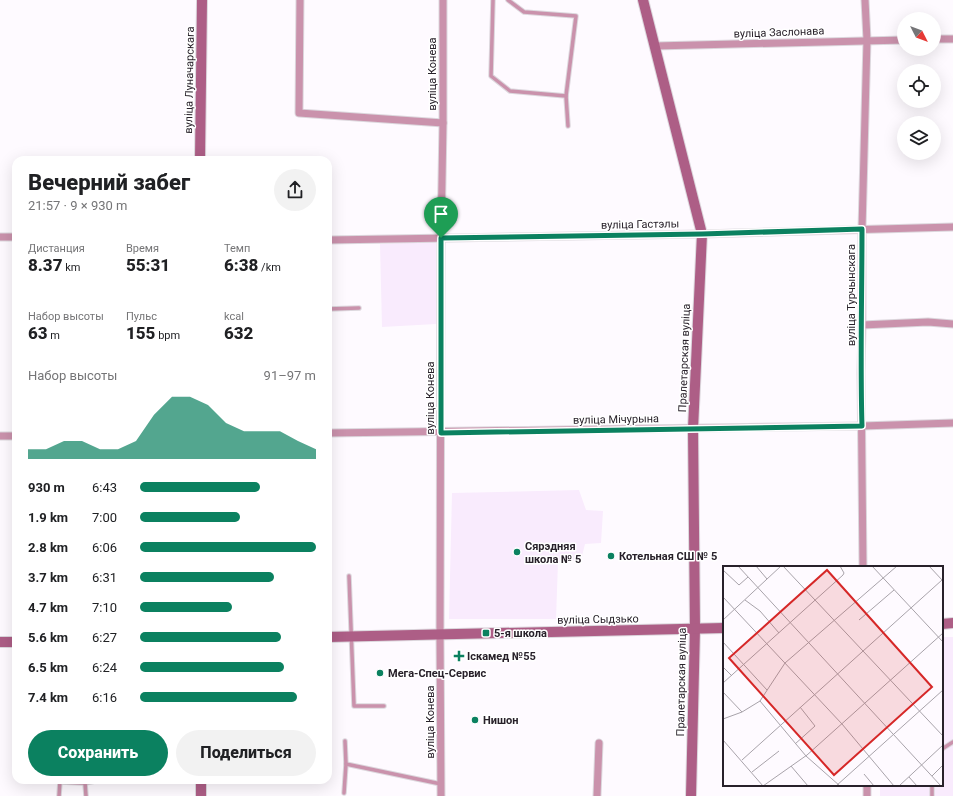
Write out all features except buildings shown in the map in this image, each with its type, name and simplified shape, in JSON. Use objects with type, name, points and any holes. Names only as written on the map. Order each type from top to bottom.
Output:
[{"type":"street","name":"вуліца Луначарскага","points":[[200,156],[202,0]]},
{"type":"street","points":[[300,0],[299,112],[444,123]]},
{"type":"street","name":"вуліца Конева","points":[[441,796],[440,634],[441,238],[444,123],[443,0]]},
{"type":"street","name":"Пралетарская вуліца","points":[[643,0],[702,234],[693,429],[695,628],[691,796]]},
{"type":"street","name":"вуліца Турчынскага","points":[[863,566],[861,373],[862,229],[867,40],[866,0]]},
{"type":"street","points":[[941,39],[953,39]]},
{"type":"street","name":"вуліца Заслонава","points":[[654,46],[897,40]]},
{"type":"street","name":"вуліца Гастэлы","points":[[332,240],[702,234],[953,226]]},
{"type":"street","points":[[0,237],[12,237]]},
{"type":"street","points":[[862,325],[928,322],[953,324]]},
{"type":"street","name":"вуліца Мічурына","points":[[332,433],[441,433],[693,429],[862,426],[953,422]]},
{"type":"street","points":[[0,436],[12,436]]},
{"type":"street","points":[[943,624],[953,623]]},
{"type":"street","name":"вуліца Сыдзько","points":[[332,637],[723,628]]},
{"type":"street","points":[[0,642],[12,642]]},
{"type":"street","points":[[597,796],[599,742]]},
{"type":"street","points":[[201,784],[201,796]]},
{"type":"street","points":[[866,796],[867,786]]},
{"type":"lane","points":[[492,0],[491,76],[510,91],[566,96]]},
{"type":"lane","points":[[508,0],[524,12],[576,16],[566,96],[568,126]]},
{"type":"lane","points":[[332,309],[359,308]]},
{"type":"lane","points":[[349,576],[354,706],[384,706]]},
{"type":"lane","points":[[344,793],[346,764],[345,741]]},
{"type":"lane","points":[[943,748],[953,742]]},
{"type":"lane","points":[[346,764],[441,784]]},
{"type":"lane","points":[[59,796],[60,784]]},
{"type":"lane","points":[[85,784],[86,796]]},
{"type":"shaded area","points":[[436,242],[436,324],[382,327],[380,244]]},
{"type":"shaded area","name":"Сярэдняя школа № 5","points":[[579,490],[586,510],[603,511],[601,543],[585,544],[581,560],[558,562],[556,619],[449,619],[452,493]]},
{"type":"shaded area","points":[[943,637],[953,637],[953,796],[880,796],[880,786],[943,786]]},
{"type":"place","name":"Сярэдняя школа № 5","points":[[517,552]]},
{"type":"place","name":"Котельная СШ № 5","points":[[611,556]]},
{"type":"place","name":"5-я школа","points":[[486,633]]},
{"type":"place","name":"Іскамед №55","points":[[459,656]]},
{"type":"place","name":"Мега-Спец-Сервис","points":[[380,673]]},
{"type":"place","name":"Нишон","points":[[475,720]]},
{"type":"route","points":[[862,229],[862,426],[441,433],[441,238],[702,234],[862,229]]}]
